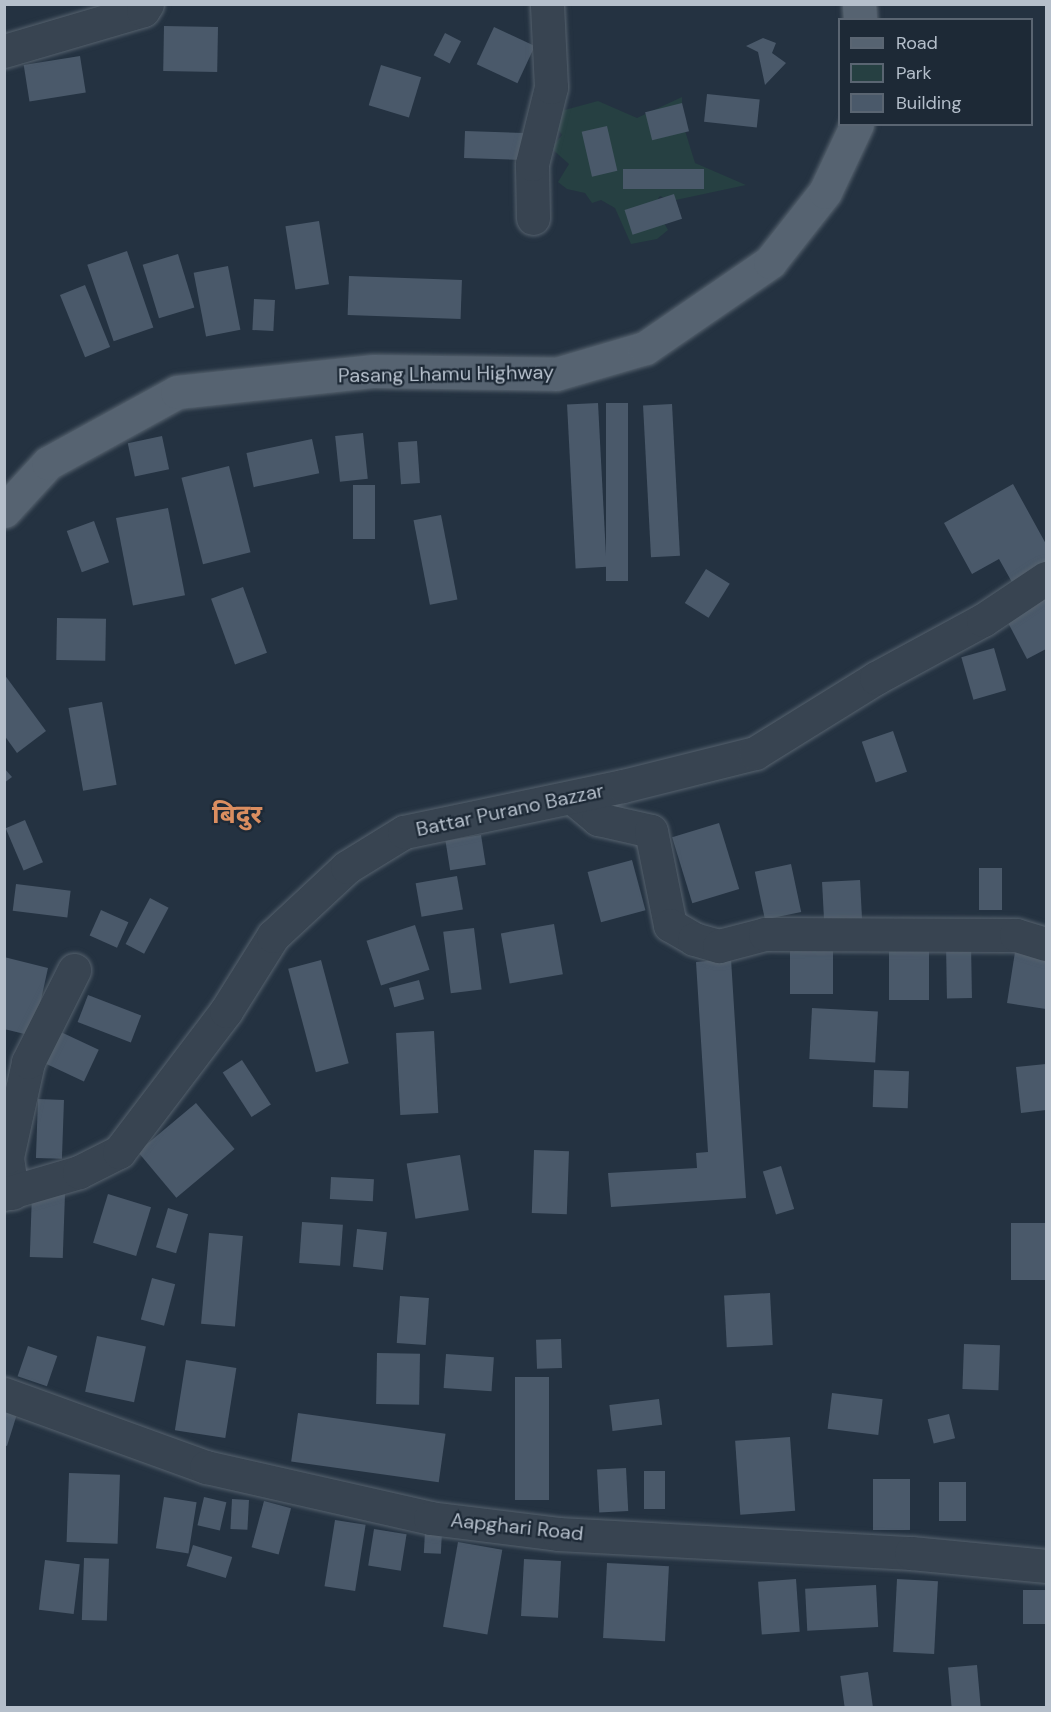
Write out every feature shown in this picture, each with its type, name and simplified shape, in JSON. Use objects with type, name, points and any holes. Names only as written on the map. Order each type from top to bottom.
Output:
[{"type":"main road","name":"Pasang Lhamu Highway","points":[[4,511],[48,462],[177,392],[374,370],[556,374],[645,348],[770,262],[825,192],[856,126]]},
{"type":"street","points":[[4,51],[143,10],[147,4]]},
{"type":"street","points":[[533,218],[532,164],[551,87],[547,4]]},
{"type":"street","name":"Battar Purano Bazzar","points":[[8,1194],[79,1172],[118,1152],[226,1011],[273,936],[347,867],[404,832],[573,798],[755,753],[876,678],[983,620],[1047,578]]},
{"type":"street","points":[[573,798],[598,819],[651,831],[670,925],[694,939],[719,946],[765,934],[1016,935],[1047,944]]},
{"type":"street","points":[[8,1194],[7,1157],[28,1062],[74,970]]},
{"type":"street","name":"Aapghari Road","points":[[4,1394],[206,1467],[430,1518],[558,1534],[911,1553],[1047,1566]]},
{"type":"green space","points":[[682,97],[682,121],[695,163],[746,185],[671,201],[660,196],[654,205],[668,230],[657,239],[631,244],[615,208],[601,200],[592,203],[585,193],[567,189],[558,182],[569,164],[551,148],[562,135],[553,122],[561,111],[598,101],[637,118]]},
{"type":"building","points":[[164,26],[218,27],[217,72],[163,71]]},
{"type":"building","points":[[494,27],[535,46],[517,83],[477,64]]},
{"type":"building","points":[[445,33],[461,41],[450,63],[434,55]]},
{"type":"building","points":[[763,38],[776,43],[772,53],[786,63],[765,85],[758,52],[746,46]]},
{"type":"building","points":[[80,56],[86,93],[29,101],[24,65]]},
{"type":"building","points":[[381,65],[421,77],[409,117],[369,105]]},
{"type":"building","points":[[707,94],[760,100],[757,127],[704,122]]},
{"type":"building","points":[[682,103],[689,131],[652,140],[645,112]]},
{"type":"building","points":[[607,126],[617,171],[592,177],[582,132]]},
{"type":"building","points":[[465,131],[524,133],[523,160],[464,158]]},
{"type":"building","points":[[623,169],[704,169],[704,189],[623,189]]},
{"type":"building","points":[[674,194],[682,219],[633,235],[625,210]]},
{"type":"building","points":[[319,221],[329,284],[295,290],[285,226]]},
{"type":"building","points":[[127,251],[153,328],[114,341],[87,265]]},
{"type":"building","points":[[178,254],[194,308],[159,318],[143,265]]},
{"type":"building","points":[[228,266],[240,330],[206,336],[194,273]]},
{"type":"building","points":[[349,276],[462,280],[461,319],[348,315]]},
{"type":"building","points":[[85,285],[110,347],[85,357],[60,295]]},
{"type":"building","points":[[254,299],[275,300],[273,331],[252,330]]},
{"type":"building","points":[[598,403],[607,567],[576,568],[567,405]]},
{"type":"building","points":[[606,403],[628,403],[628,581],[606,581]]},
{"type":"building","points":[[672,404],[680,556],[651,557],[643,406]]},
{"type":"building","points":[[363,433],[368,479],[340,482],[335,436]]},
{"type":"building","points":[[162,436],[169,469],[135,477],[128,443]]},
{"type":"building","points":[[312,439],[319,473],[254,487],[246,453]]},
{"type":"building","points":[[417,441],[420,483],[401,484],[398,442]]},
{"type":"building","points":[[229,466],[251,552],[203,564],[181,478]]},
{"type":"building","points":[[1013,484],[1046,544],[1046,565],[1013,584],[999,559],[972,574],[944,523]]},
{"type":"building","points":[[353,485],[375,485],[375,539],[353,539]]},
{"type":"building","points":[[168,508],[185,595],[133,605],[116,518]]},
{"type":"building","points":[[441,515],[457,599],[430,605],[414,520]]},
{"type":"building","points":[[94,521],[109,562],[82,572],[67,531]]},
{"type":"building","points":[[706,569],[730,584],[709,618],[685,603]]},
{"type":"building","points":[[243,587],[267,653],[235,664],[211,599]]},
{"type":"building","points":[[1046,596],[1046,649],[1027,659],[1005,617]]},
{"type":"building","points":[[57,618],[106,619],[105,661],[56,660]]},
{"type":"building","points":[[994,648],[1006,690],[973,700],[961,657]]},
{"type":"building","points":[[4,674],[46,731],[17,753],[4,735]]},
{"type":"building","points":[[102,702],[117,785],[83,791],[69,708]]},
{"type":"building","points":[[893,731],[907,772],[876,782],[862,742]]},
{"type":"building","points":[[4,768],[12,777],[4,783]]},
{"type":"building","points":[[25,820],[43,862],[24,871],[6,828]]},
{"type":"building","points":[[719,823],[739,889],[692,903],[672,837]]},
{"type":"building","points":[[481,835],[486,865],[450,870],[445,841]]},
{"type":"building","points":[[632,860],[645,910],[601,922],[588,872]]},
{"type":"building","points":[[791,864],[801,912],[765,920],[755,872]]},
{"type":"building","points":[[979,868],[1002,868],[1002,910],[979,910]]},
{"type":"building","points":[[457,876],[463,909],[422,917],[416,883]]},
{"type":"building","points":[[860,880],[862,924],[824,926],[822,882]]},
{"type":"building","points":[[16,884],[71,891],[67,918],[13,911]]},
{"type":"building","points":[[150,898],[169,908],[144,954],[126,944]]},
{"type":"building","points":[[101,910],[128,922],[117,948],[90,936]]},
{"type":"building","points":[[554,924],[563,974],[510,984],[501,933]]},
{"type":"building","points":[[415,925],[430,970],[381,985],[366,941]]},
{"type":"building","points":[[474,928],[482,990],[451,993],[443,932]]},
{"type":"building","points":[[946,943],[971,943],[972,998],[947,998]]},
{"type":"building","points":[[889,948],[929,948],[929,1000],[889,1000]]},
{"type":"building","points":[[790,949],[833,949],[833,994],[790,994]]},
{"type":"building","points":[[1015,952],[1046,956],[1046,1009],[1007,1003]]},
{"type":"building","points":[[4,957],[48,968],[33,1036],[4,1029]]},
{"type":"building","points":[[731,959],[746,1198],[611,1207],[608,1173],[697,1168],[696,1153],[708,1152],[696,962]]},
{"type":"building","points":[[321,960],[349,1063],[316,1072],[288,969]]},
{"type":"building","points":[[419,980],[424,999],[394,1007],[389,988]]},
{"type":"building","points":[[88,995],[141,1015],[131,1043],[78,1022]]},
{"type":"building","points":[[812,1008],[878,1011],[875,1062],[809,1059]]},
{"type":"building","points":[[48,1026],[99,1050],[84,1081],[33,1058]]},
{"type":"building","points":[[434,1031],[438,1113],[400,1115],[396,1033]]},
{"type":"building","points":[[242,1060],[271,1104],[252,1117],[223,1073]]},
{"type":"building","points":[[1046,1064],[1046,1110],[1021,1113],[1016,1067]]},
{"type":"building","points":[[874,1070],[909,1071],[908,1108],[873,1107]]},
{"type":"building","points":[[38,1099],[64,1100],[62,1159],[36,1158]]},
{"type":"building","points":[[196,1103],[235,1149],[176,1198],[138,1152]]},
{"type":"building","points":[[534,1150],[569,1151],[567,1214],[532,1213]]},
{"type":"building","points":[[460,1155],[469,1210],[415,1219],[407,1163]]},
{"type":"building","points":[[781,1166],[794,1209],[776,1215],[763,1172]]},
{"type":"building","points":[[331,1177],[374,1179],[373,1201],[330,1199]]},
{"type":"building","points":[[32,1193],[65,1194],[63,1258],[30,1257]]},
{"type":"building","points":[[108,1194],[151,1207],[136,1256],[93,1243]]},
{"type":"building","points":[[168,1208],[188,1214],[176,1253],[156,1247]]},
{"type":"building","points":[[302,1222],[343,1225],[340,1266],[299,1263]]},
{"type":"building","points":[[1011,1223],[1045,1223],[1045,1280],[1011,1280]]},
{"type":"building","points":[[357,1229],[387,1232],[383,1270],[353,1267]]},
{"type":"building","points":[[209,1233],[243,1236],[235,1327],[201,1324]]},
{"type":"building","points":[[152,1278],[175,1284],[164,1326],[141,1320]]},
{"type":"building","points":[[770,1293],[773,1345],[727,1347],[724,1295]]},
{"type":"building","points":[[400,1296],[429,1298],[426,1345],[397,1343]]},
{"type":"building","points":[[97,1336],[146,1346],[134,1402],[85,1392]]},
{"type":"building","points":[[561,1339],[562,1368],[537,1369],[536,1340]]},
{"type":"building","points":[[964,1344],[1000,1345],[998,1390],[962,1389]]},
{"type":"building","points":[[28,1346],[57,1356],[47,1386],[18,1376]]},
{"type":"building","points":[[377,1353],[420,1354],[419,1405],[376,1404]]},
{"type":"building","points":[[446,1354],[494,1357],[492,1391],[444,1388]]},
{"type":"building","points":[[186,1360],[236,1368],[225,1438],[175,1430]]},
{"type":"building","points":[[515,1377],[549,1377],[549,1500],[515,1500]]},
{"type":"building","points":[[832,1393],[883,1399],[878,1435],[828,1429]]},
{"type":"building","points":[[659,1399],[662,1425],[613,1431],[609,1405]]},
{"type":"building","points":[[4,1411],[17,1414],[7,1446],[4,1445]]},
{"type":"building","points":[[298,1413],[446,1434],[439,1482],[291,1462]]},
{"type":"building","points":[[949,1414],[955,1438],[934,1444],[928,1419]]},
{"type":"building","points":[[790,1437],[795,1511],[740,1515],[735,1441]]},
{"type":"building","points":[[626,1468],[628,1511],[599,1512],[597,1470]]},
{"type":"building","points":[[644,1471],[665,1471],[665,1509],[644,1509]]},
{"type":"building","points":[[69,1473],[120,1475],[118,1544],[67,1542]]},
{"type":"building","points":[[873,1479],[910,1479],[910,1530],[873,1530]]},
{"type":"building","points":[[939,1482],[966,1482],[966,1521],[939,1521]]},
{"type":"building","points":[[164,1497],[197,1502],[188,1554],[156,1548]]},
{"type":"building","points":[[204,1497],[226,1502],[220,1530],[197,1525]]},
{"type":"building","points":[[232,1499],[249,1500],[247,1530],[230,1529]]},
{"type":"building","points":[[264,1501],[291,1508],[279,1555],[252,1547]]},
{"type":"building","points":[[335,1520],[366,1525],[355,1591],[325,1586]]},
{"type":"building","points":[[374,1529],[407,1534],[401,1571],[368,1566]]},
{"type":"building","points":[[425,1531],[442,1532],[441,1554],[424,1553]]},
{"type":"building","points":[[458,1542],[502,1550],[487,1635],[443,1627]]},
{"type":"building","points":[[193,1545],[232,1557],[226,1578],[187,1566]]},
{"type":"building","points":[[84,1558],[109,1559],[107,1621],[82,1620]]},
{"type":"building","points":[[524,1559],[561,1561],[558,1618],[521,1616]]},
{"type":"building","points":[[45,1560],[80,1564],[74,1614],[39,1610]]},
{"type":"building","points":[[607,1563],[669,1566],[665,1641],[603,1638]]},
{"type":"building","points":[[796,1579],[800,1632],[762,1635],[758,1582]]},
{"type":"building","points":[[897,1579],[938,1581],[934,1654],[893,1652]]},
{"type":"building","points":[[876,1585],[878,1627],[807,1631],[805,1589]]},
{"type":"building","points":[[1023,1590],[1046,1590],[1046,1624],[1023,1624]]},
{"type":"building","points":[[977,1665],[981,1708],[952,1708],[948,1668]]},
{"type":"building","points":[[868,1672],[873,1708],[845,1708],[840,1676]]},
{"type":"district","name":"बिदुर","points":[[237,815]]}]
